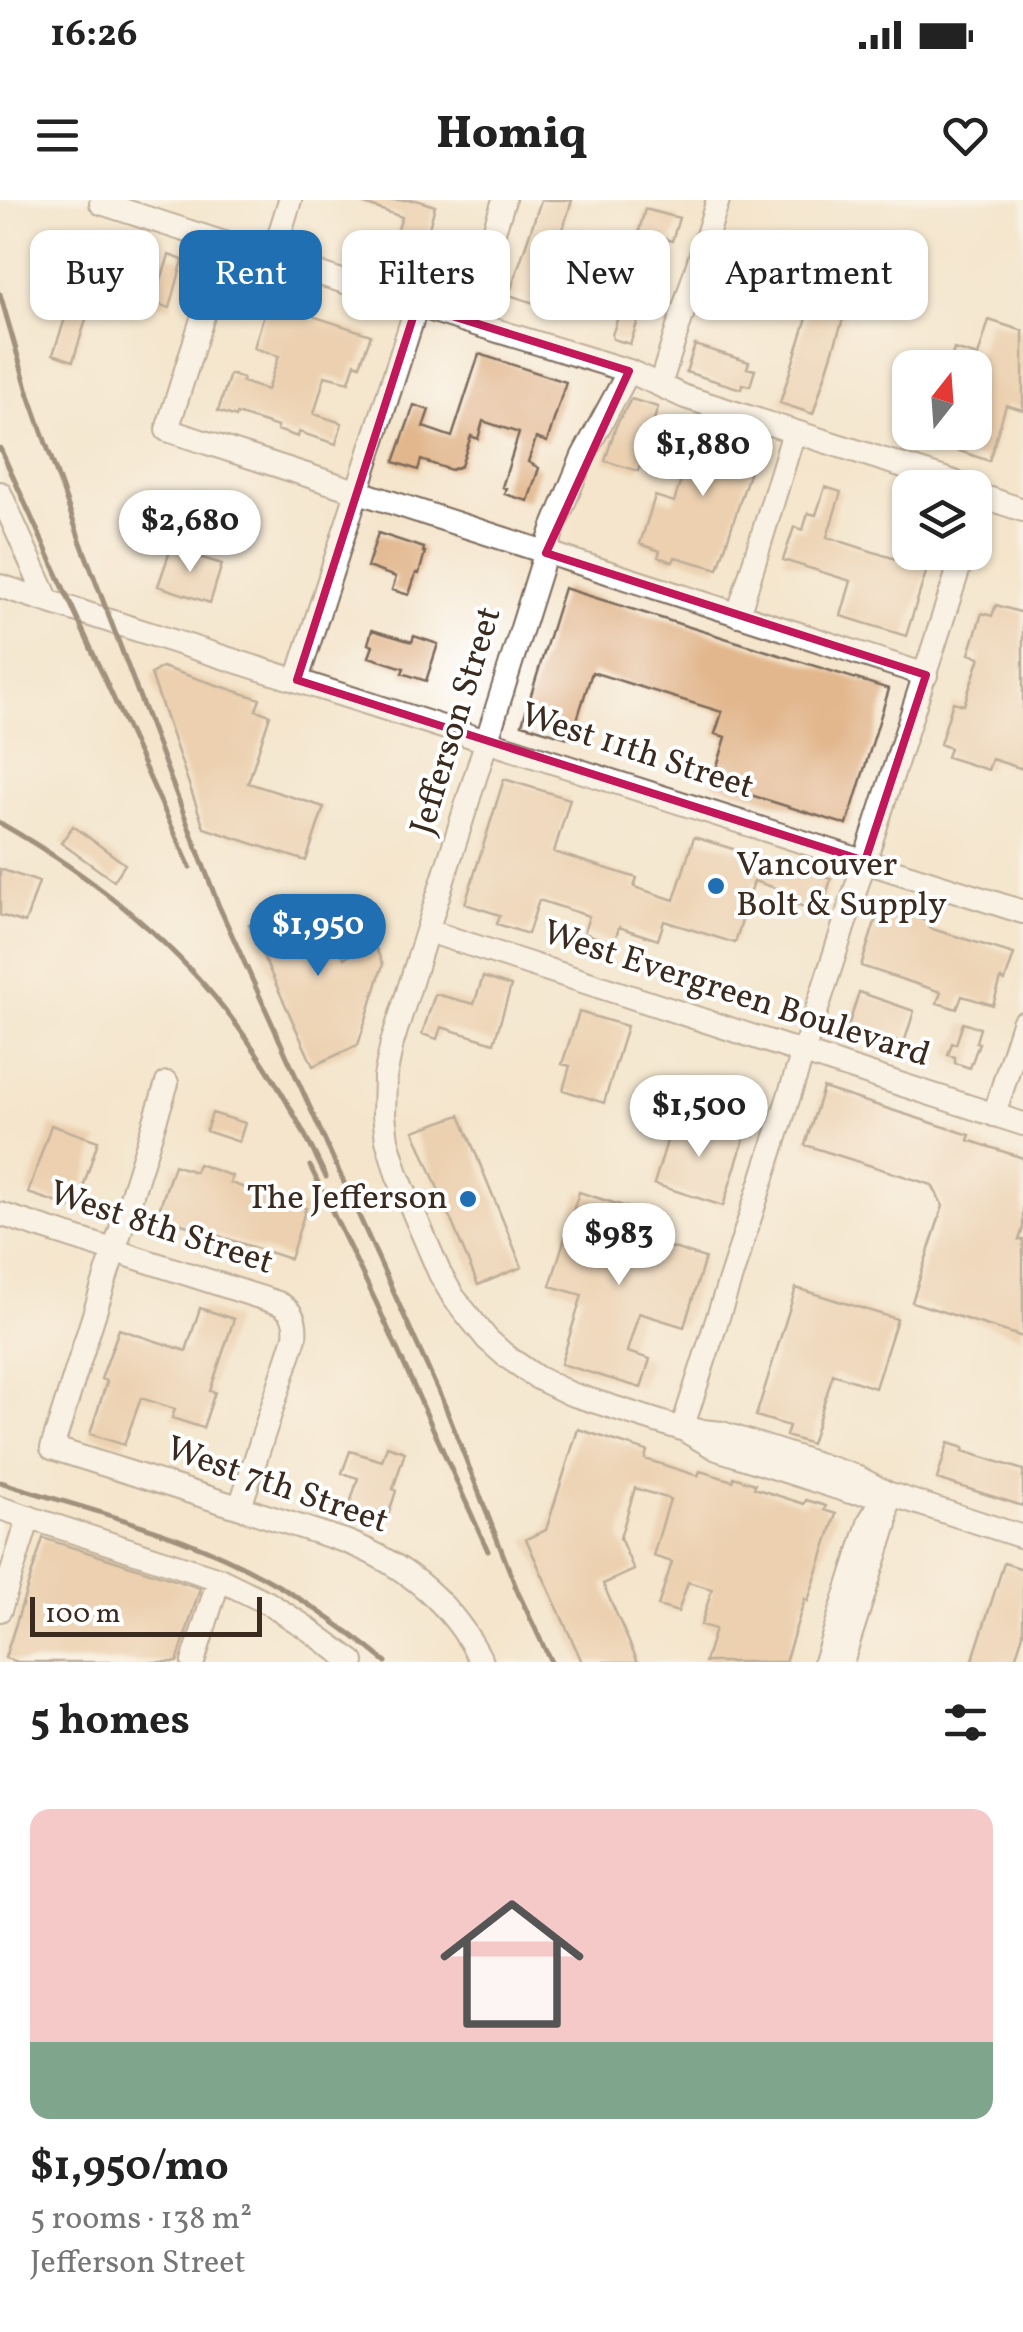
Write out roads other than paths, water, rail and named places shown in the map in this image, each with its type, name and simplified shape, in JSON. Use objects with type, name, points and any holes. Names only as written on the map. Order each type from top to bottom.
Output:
[{"type":"street","points":[[281,230],[290,200]]},
{"type":"street","points":[[464,321],[504,200]]},
{"type":"street","points":[[660,384],[718,200]]},
{"type":"street","points":[[101,202],[186,230]]},
{"type":"street","points":[[202,320],[168,430],[926,675]]},
{"type":"street","points":[[297,680],[412,320]]},
{"type":"street","points":[[461,320],[629,371],[686,397],[916,470]]},
{"type":"street","name":"Jefferson Street","points":[[629,371],[584,456],[553,529],[392,1044],[384,1115],[392,1163],[440,1274],[486,1339],[549,1384],[682,1429]]},
{"type":"street","points":[[738,615],[794,432]]},
{"type":"street","points":[[0,493],[48,600]]},
{"type":"street","points":[[992,503],[1023,510]]},
{"type":"street","points":[[958,570],[682,1429],[722,1434],[1023,1536]]},
{"type":"street","name":"West 11th Street","points":[[0,586],[1023,912]]},
{"type":"street","name":"West Evergreen Boulevard","points":[[428,931],[1023,1124]]},
{"type":"street","points":[[994,1115],[1023,1023]]},
{"type":"street","points":[[114,1250],[167,1083]]},
{"type":"street","name":"West 8th Street","points":[[0,1214],[278,1303],[290,1312],[295,1336],[240,1507]]},
{"type":"street","name":"West 7th Street","points":[[114,1250],[52,1448],[345,1541],[380,1556],[425,1587],[460,1624],[482,1662]]},
{"type":"street","points":[[825,1662],[870,1520],[887,1493]]},
{"type":"street","points":[[842,1662],[886,1524],[887,1493]]},
{"type":"street","points":[[0,1508],[219,1579],[268,1603],[352,1662]]},
{"type":"street","points":[[0,1610],[28,1517]]},
{"type":"street","points":[[193,1662],[219,1579]]},
{"type":"railway","points":[[0,294],[29,395],[80,540],[218,904],[445,1406],[519,1595]]},
{"type":"railway","points":[[0,448],[190,867]]},
{"type":"railway","points":[[0,823],[103,891],[194,974],[268,1071],[326,1177]]},
{"type":"railway","points":[[310,1166],[488,1551]]},
{"type":"railway","points":[[0,1482],[125,1520],[217,1554],[301,1600],[386,1662]]},
{"type":"railway","points":[[515,1586],[551,1662]]},
{"type":"place","name":"Vancouver Bolt & Supply","points":[[716,886]]},
{"type":"place","name":"The Jefferson","points":[[468,1199]]}]
